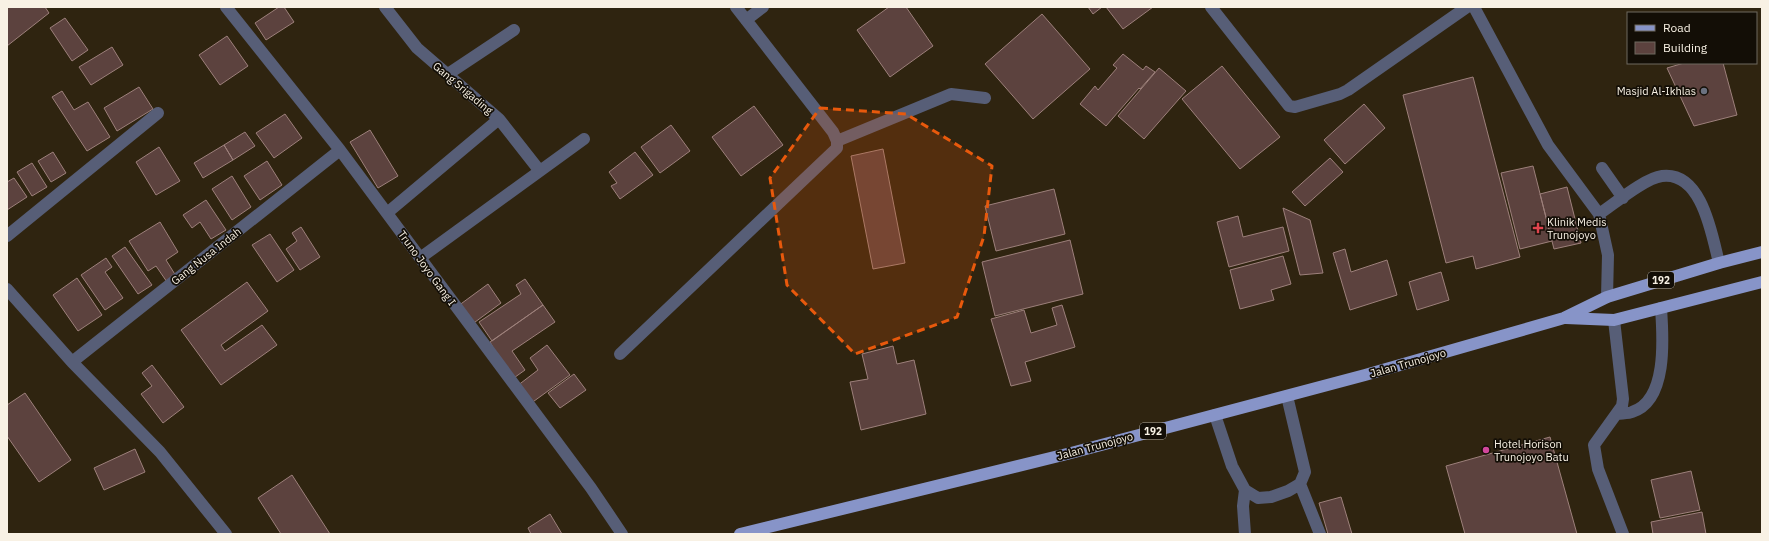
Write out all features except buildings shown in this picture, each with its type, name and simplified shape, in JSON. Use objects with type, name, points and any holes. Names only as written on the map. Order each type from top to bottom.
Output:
[{"type":"main road","name":"Jalan Trunojoyo","points":[[740,534],[895,496],[918,492],[1365,375],[1564,318],[1607,297],[1719,263],[1762,252]]},
{"type":"main road","name":"Jalan Trunojoyo","points":[[1564,318],[1614,320],[1762,282]]},
{"type":"street","name":"Truno Joyo Gang I","points":[[226,7],[340,150],[591,488],[622,534]]},
{"type":"street","name":"Gang Srigading","points":[[385,7],[417,48],[499,119],[539,170]]},
{"type":"street","points":[[620,354],[837,148],[837,141],[833,132],[736,7]]},
{"type":"street","points":[[746,20],[763,7]]},
{"type":"street","points":[[1211,7],[1289,106],[1295,107],[1340,94],[1348,90],[1467,7]]},
{"type":"street","points":[[1474,7],[1548,144],[1599,214],[1608,255],[1607,297]]},
{"type":"street","points":[[448,74],[514,30]]},
{"type":"street","points":[[837,141],[951,94],[985,98]]},
{"type":"street","points":[[7,236],[158,113]]},
{"type":"street","points":[[387,213],[499,119]]},
{"type":"street","points":[[420,258],[539,170],[584,139]]},
{"type":"street","name":"Gang Nusa Indah","points":[[72,362],[340,150]]},
{"type":"street","points":[[1602,168],[1624,198]]},
{"type":"street","points":[[1599,214],[1644,183],[1661,176],[1675,177],[1688,185],[1699,198],[1709,221],[1719,263]]},
{"type":"street","points":[[7,289],[72,362],[160,452],[226,534]]},
{"type":"street","points":[[1616,414],[1632,412],[1644,406],[1651,399],[1662,360],[1663,346],[1661,308]]},
{"type":"street","points":[[1614,320],[1623,399],[1622,406],[1594,445],[1598,469],[1623,534]]},
{"type":"street","points":[[1215,415],[1232,466],[1245,490],[1258,498],[1288,492],[1300,484],[1305,472],[1287,396]]},
{"type":"street","points":[[1300,484],[1320,534]]},
{"type":"street","points":[[1245,490],[1243,506],[1245,534]]},
{"type":"highlighted area","points":[[820,108],[906,114],[992,166],[984,236],[957,317],[855,354],[787,285],[770,178]]},
{"type":"place","name":"Masjid Al-Ikhlas","points":[[1704,91]]},
{"type":"place","name":"Klinik Medis Trunojoyo","points":[[1538,228]]},
{"type":"place","name":"Hotel Horison Trunojoyo Batu","points":[[1486,450]]}]
